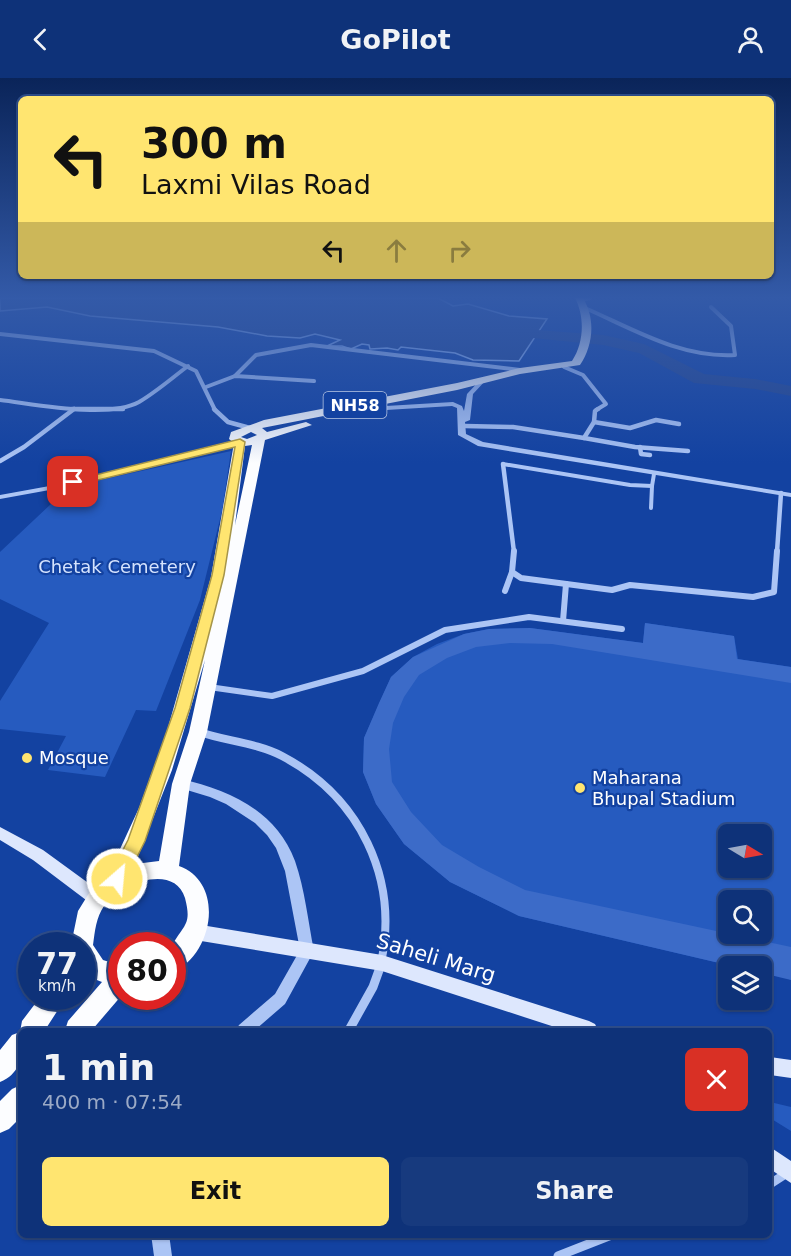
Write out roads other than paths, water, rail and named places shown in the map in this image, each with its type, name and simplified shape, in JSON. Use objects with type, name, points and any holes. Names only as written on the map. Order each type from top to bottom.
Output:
[{"type":"highway","name":"NH58","points":[[253,437],[442,396],[461,387],[522,370],[564,367],[576,363],[581,353]]},
{"type":"highway","name":"NH58","points":[[253,437],[284,419],[461,387]]},
{"type":"highway","points":[[168,871],[181,784],[198,732],[198,686],[218,575],[253,437]]},
{"type":"highway","points":[[81,932],[86,913],[96,898],[117,879],[136,841],[198,686]]},
{"type":"highway","points":[[117,879],[143,870],[168,871],[189,883],[196,893],[199,919],[195,932],[186,947]]},
{"type":"highway","points":[[79,1028],[108,993]]},
{"type":"highway","points":[[32,1028],[45,1010]]},
{"type":"highway","points":[[0,1069],[18,1048]]},
{"type":"highway","points":[[0,1120],[18,1101]]},
{"type":"main road","points":[[0,833],[38,855],[96,898]]},
{"type":"main road","name":"Saheli Marg","points":[[195,932],[382,963],[583,1028]]},
{"type":"main road","points":[[772,1066],[791,1069]]},
{"type":"main road","points":[[772,1159],[790,1173]]},
{"type":"street","points":[[158,353],[196,370],[215,410],[228,422],[253,437]]},
{"type":"street","points":[[206,387],[235,376],[256,355],[265,353]]},
{"type":"street","points":[[378,353],[522,370]]},
{"type":"street","points":[[695,353],[725,357],[735,355],[735,353]]},
{"type":"street","points":[[0,400],[74,409],[122,410],[139,402],[188,366]]},
{"type":"street","points":[[564,367],[583,375],[606,404],[595,411],[594,422],[584,438]]},
{"type":"street","points":[[235,376],[314,381]]},
{"type":"street","points":[[470,440],[465,426],[470,394],[483,380]]},
{"type":"street","points":[[386,408],[453,404],[460,407],[462,435],[470,440],[501,449],[791,495]]},
{"type":"street","points":[[0,461],[24,447],[74,409]]},
{"type":"street","points":[[594,422],[630,428],[656,420],[679,424]]},
{"type":"street","points":[[465,426],[513,427],[640,447],[688,451]]},
{"type":"street","points":[[0,497],[187,457],[253,437]]},
{"type":"street","points":[[640,447],[641,454],[650,455]]},
{"type":"street","points":[[503,464],[514,550],[512,572],[505,591]]},
{"type":"street","points":[[512,572],[521,578],[612,590],[630,585],[668,586],[716,595],[753,597],[774,592],[781,493]]},
{"type":"street","points":[[563,621],[566,584]]},
{"type":"street","points":[[198,686],[272,696],[363,671],[445,630],[529,617],[622,629]]},
{"type":"street","points":[[198,732],[260,747],[281,756],[323,783],[350,812],[365,835],[381,879],[387,933],[382,963],[350,1028]]},
{"type":"street","points":[[181,784],[202,788],[242,806],[264,822],[288,860],[307,951],[280,999],[246,1028]]},
{"type":"street","points":[[772,1183],[790,1173]]},
{"type":"street","points":[[161,1238],[164,1256]]},
{"type":"street","points":[[558,1256],[604,1238]]},
{"type":"lane","points":[[503,464],[630,485],[652,486]]},
{"type":"lane","points":[[651,508],[654,474]]},
{"type":"waterway","points":[[651,353],[700,379],[755,384],[791,391]]},
{"type":"place","name":"Mosque","points":[[27,758]]},
{"type":"place","name":"Maharana Bhupal Stadium","points":[[580,788]]},
{"type":"park label","name":"Chetak Cemetery","points":[[117,567]]}]
